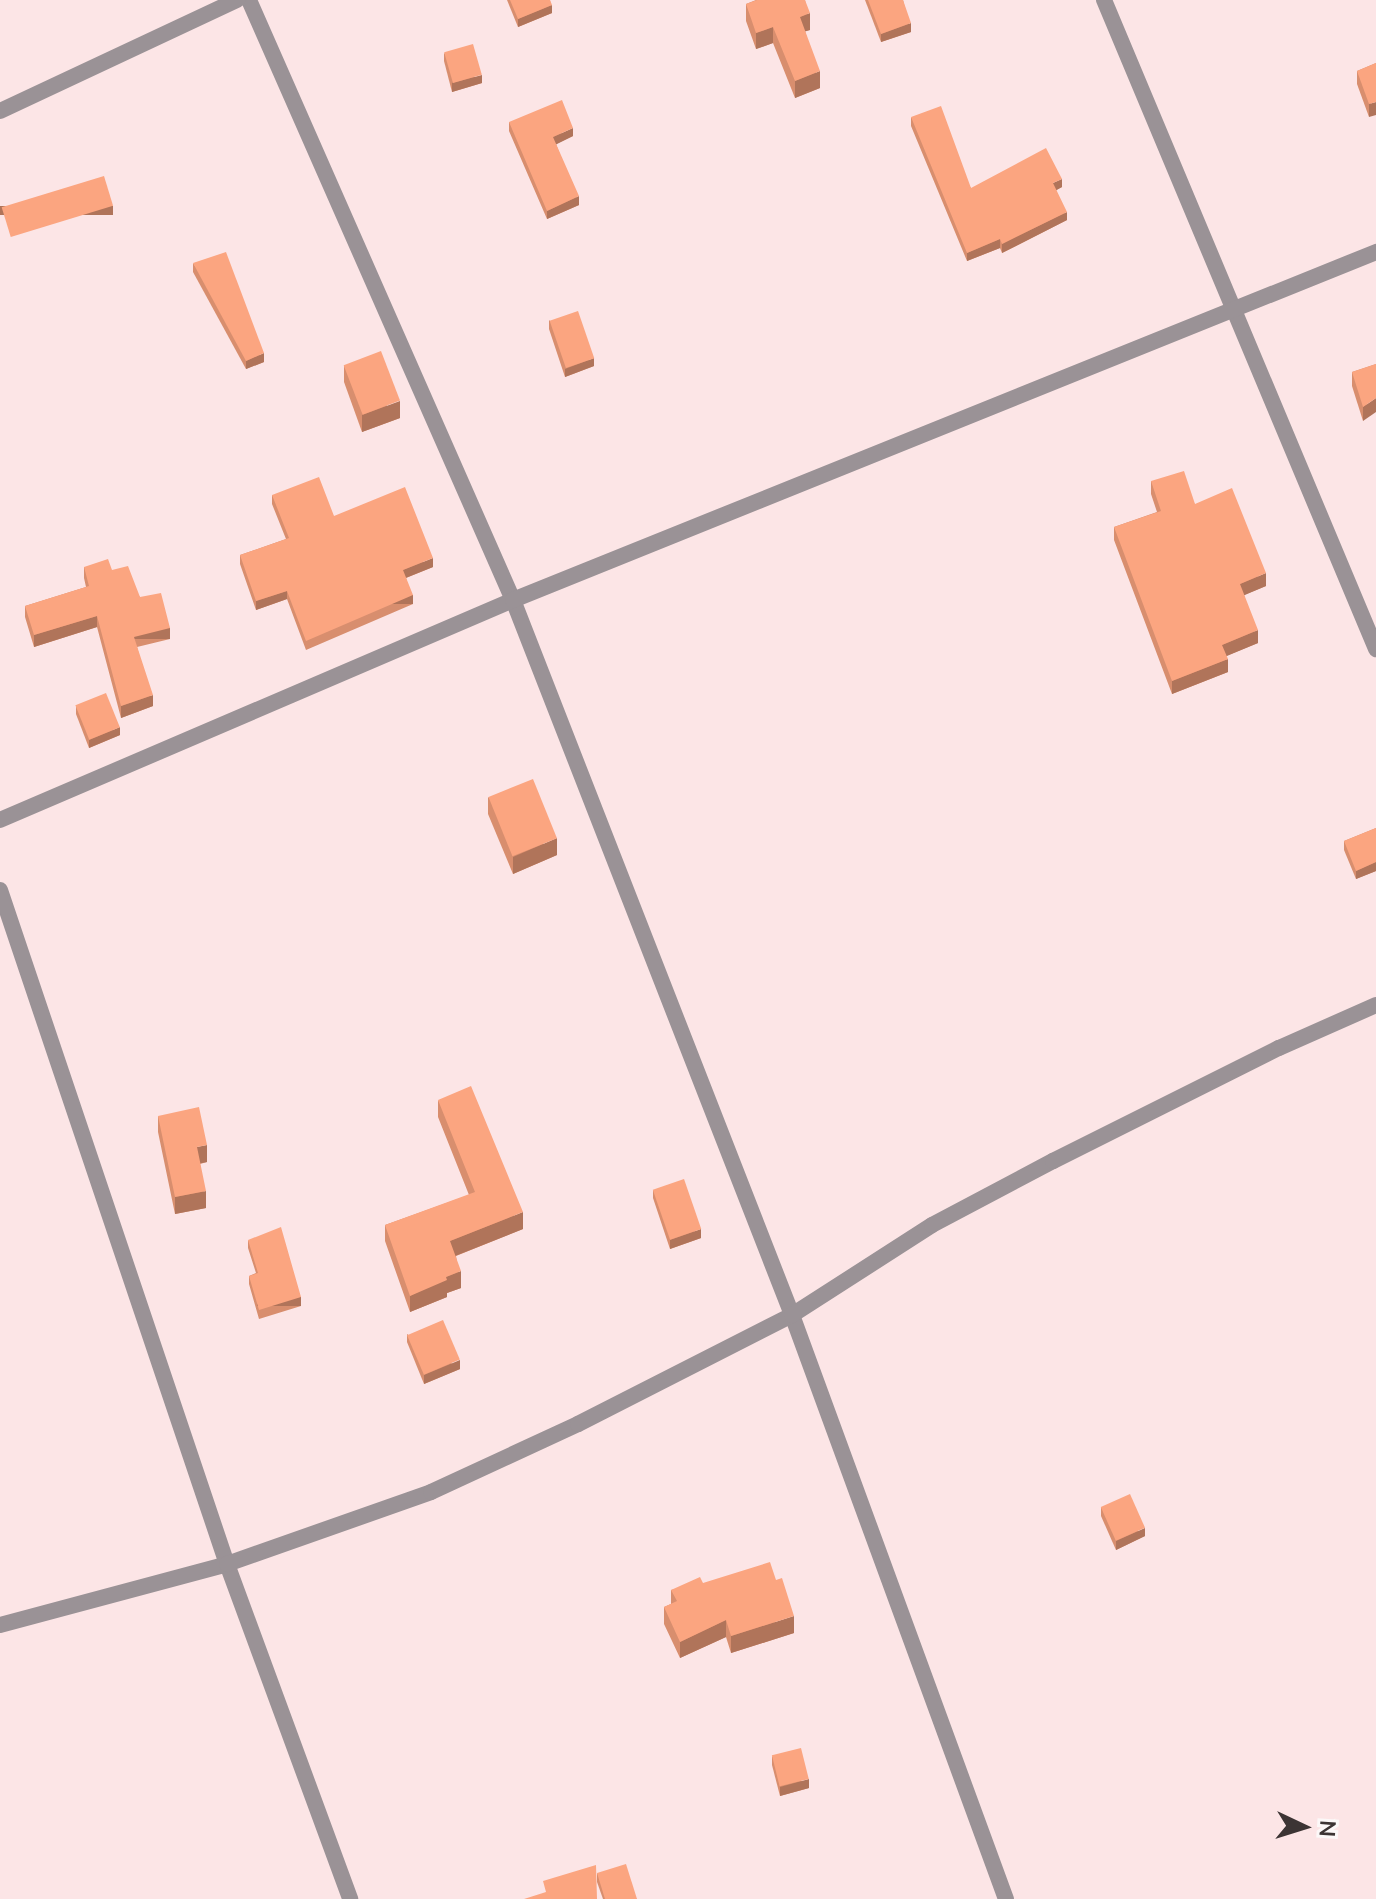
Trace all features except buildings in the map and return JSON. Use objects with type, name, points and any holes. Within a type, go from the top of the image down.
[{"type":"street","points":[[0,111],[237,0]]},
{"type":"street","points":[[249,0],[513,600],[792,1315],[1006,1899]]},
{"type":"street","points":[[1104,0],[1376,649]]},
{"type":"street","points":[[0,820],[513,600],[1376,252]]},
{"type":"street","points":[[0,890],[227,1564],[350,1899]]},
{"type":"street","points":[[0,1625],[227,1564],[431,1492],[578,1424],[792,1315],[932,1225],[1026,1175],[1279,1048],[1376,1005]]}]
